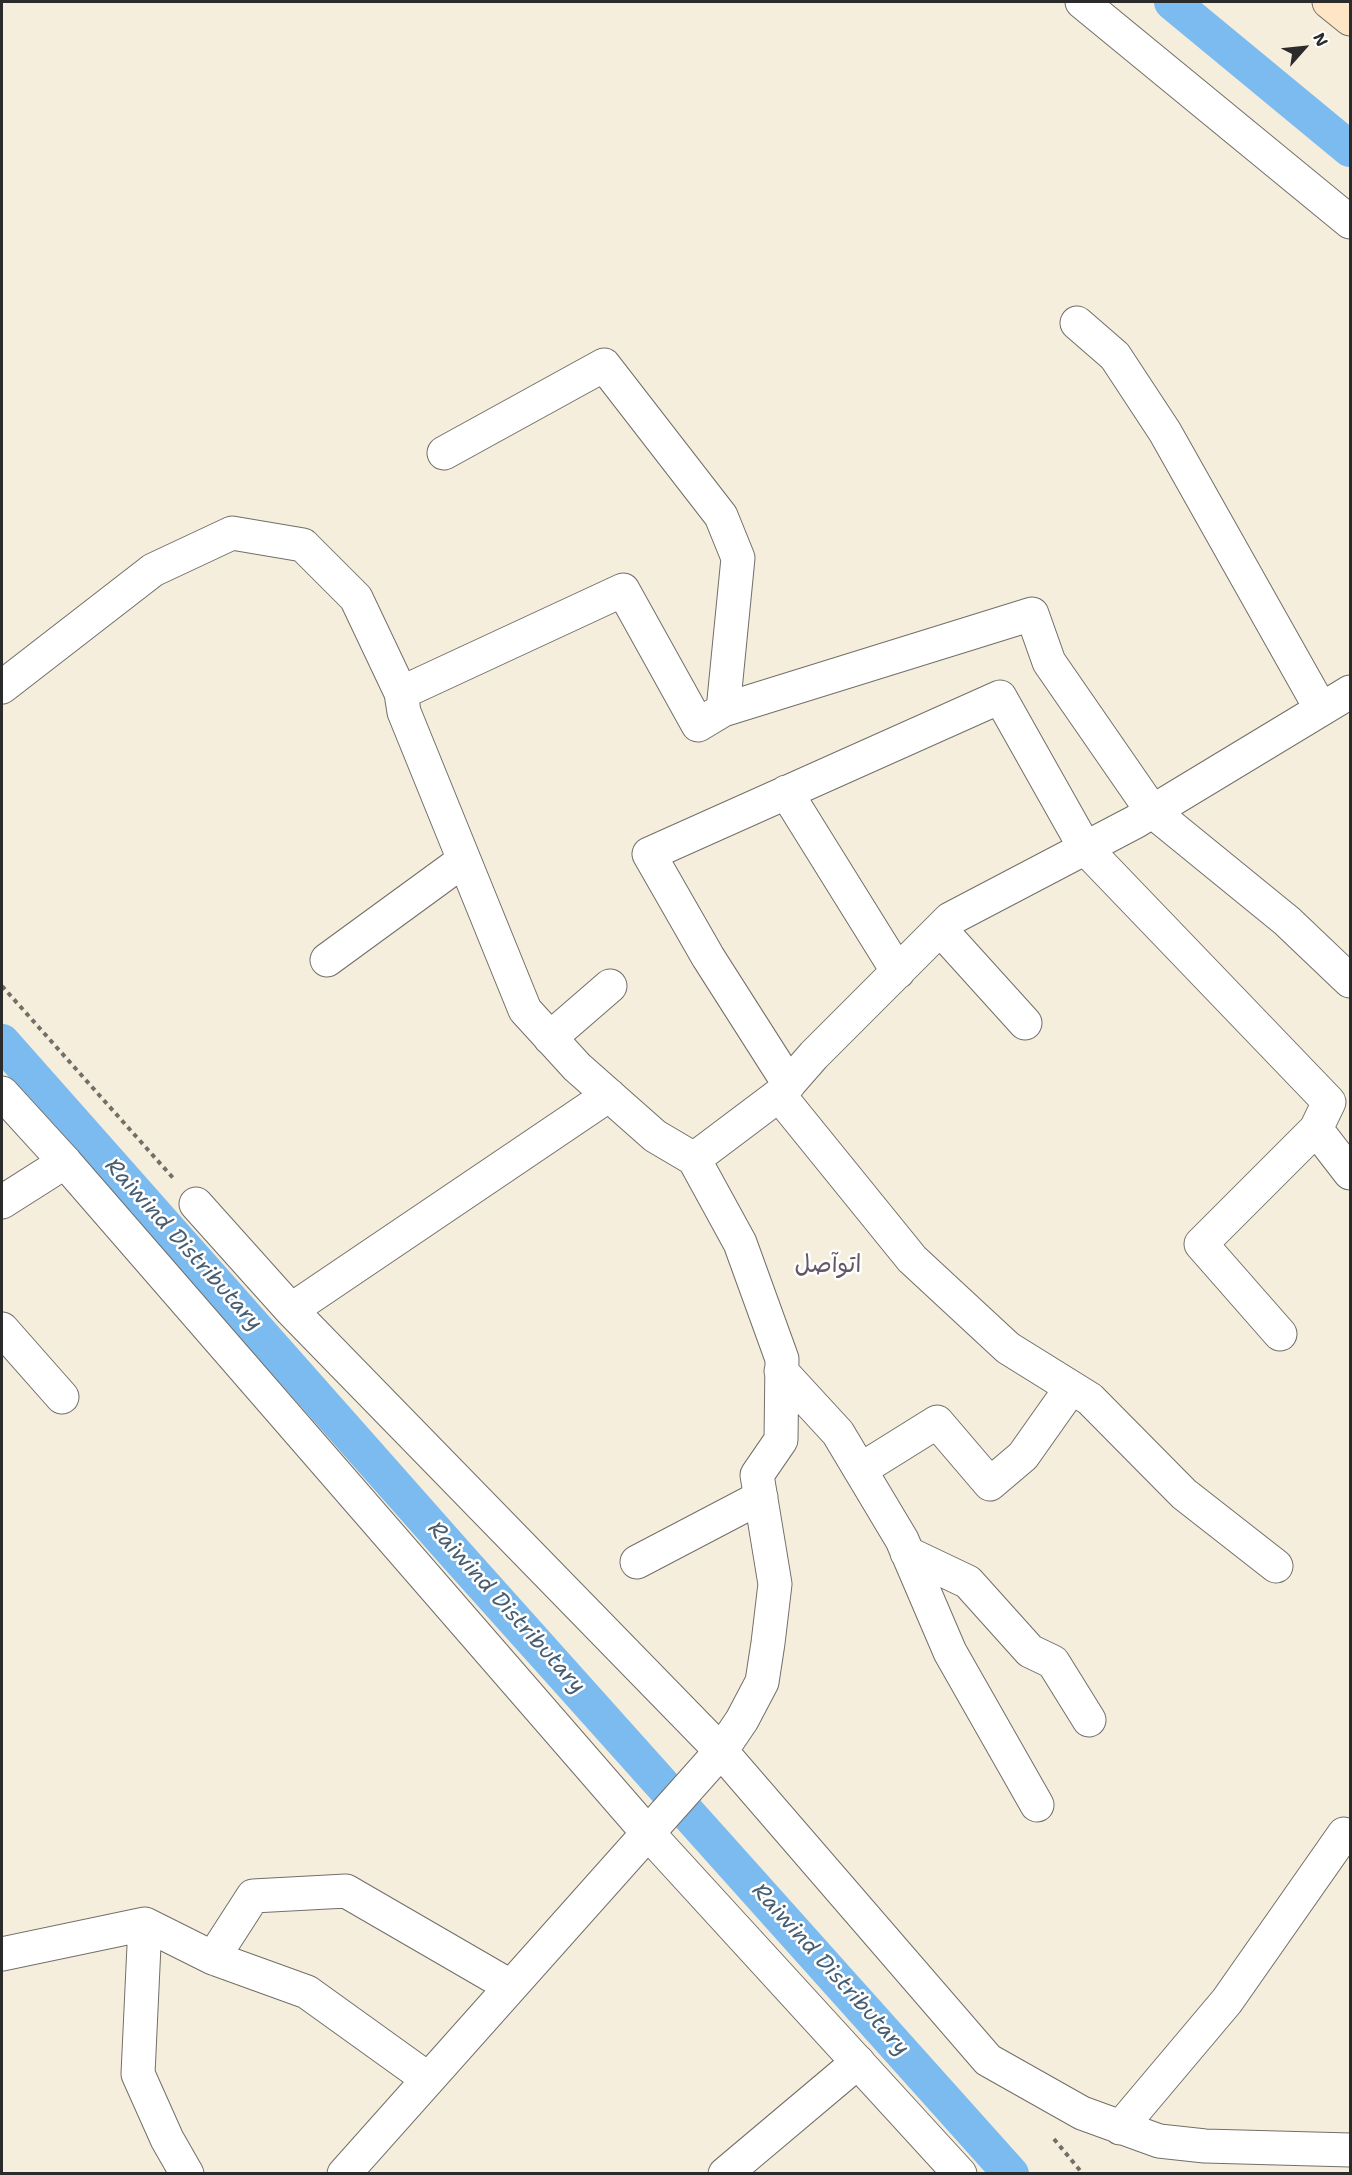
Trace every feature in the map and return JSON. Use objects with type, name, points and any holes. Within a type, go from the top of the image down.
[{"type":"main road","points":[[1329,2],[1350,19]]},
{"type":"street","points":[[1082,2],[1350,222]]},
{"type":"street","points":[[1077,323],[1115,356],[1165,432],[1322,709]]},
{"type":"street","points":[[444,453],[604,365],[722,516],[738,558],[723,710]]},
{"type":"street","points":[[2,687],[153,570],[232,532],[303,545],[356,598],[401,693],[404,712],[525,1010],[577,1067],[655,1136],[694,1159],[740,1243],[782,1359],[781,1440],[757,1475],[775,1584],[762,1682],[742,1720],[721,1751],[344,2174]]},
{"type":"street","points":[[401,693],[623,590],[698,724],[723,710],[1032,614],[1049,662],[1152,811],[1287,921],[1350,981]]},
{"type":"street","points":[[694,1159],[784,1089],[814,1054],[950,919],[1152,811],[1350,692]]},
{"type":"street","points":[[1276,1566],[1184,1494],[1090,1399],[1008,1348],[912,1259],[784,1089],[649,854],[1000,697],[1085,848],[1329,1102],[1316,1129],[1201,1244],[1280,1334]]},
{"type":"street","points":[[786,792],[898,972]]},
{"type":"street","points":[[327,960],[464,860]]},
{"type":"street","points":[[940,929],[1025,1023]]},
{"type":"street","points":[[550,1038],[610,986]]},
{"type":"street","points":[[2,1093],[955,2171]]},
{"type":"street","points":[[291,1310],[609,1095]]},
{"type":"street","points":[[1316,1129],[1350,1173]]},
{"type":"street","points":[[2,1202],[65,1162]]},
{"type":"street","points":[[196,1204],[291,1310],[721,1751],[988,2060],[1082,2113],[1159,2141],[1205,2146],[1350,2150]]},
{"type":"street","points":[[2,1329],[62,1397]]},
{"type":"street","points":[[781,1371],[838,1433],[860,1470],[907,1553],[950,1652],[1037,1805]]},
{"type":"street","points":[[860,1470],[937,1422],[990,1484],[1023,1456],[1071,1388]]},
{"type":"street","points":[[637,1562],[761,1497]]},
{"type":"street","points":[[907,1553],[968,1582],[1030,1651],[1053,1662],[1065,1686],[1089,1720]]},
{"type":"street","points":[[1120,2128],[1227,2001],[1344,1834]]},
{"type":"street","points":[[213,1958],[253,1896],[346,1891],[510,1986]]},
{"type":"street","points":[[2,1954],[145,1924],[213,1958],[307,1992],[428,2079]]},
{"type":"street","points":[[145,1924],[138,2074],[167,2139],[187,2174]]},
{"type":"street","points":[[725,2174],[858,2062]]},
{"type":"path","points":[[2,986],[196,1204]]},
{"type":"waterway","points":[[1172,2],[1350,149]]},
{"type":"waterway","name":"Raiwind Distributary","points":[[2,1042],[459,1558],[1011,2174]]},
{"type":"district","name":"اتوآصل","points":[[828,1266]]}]
